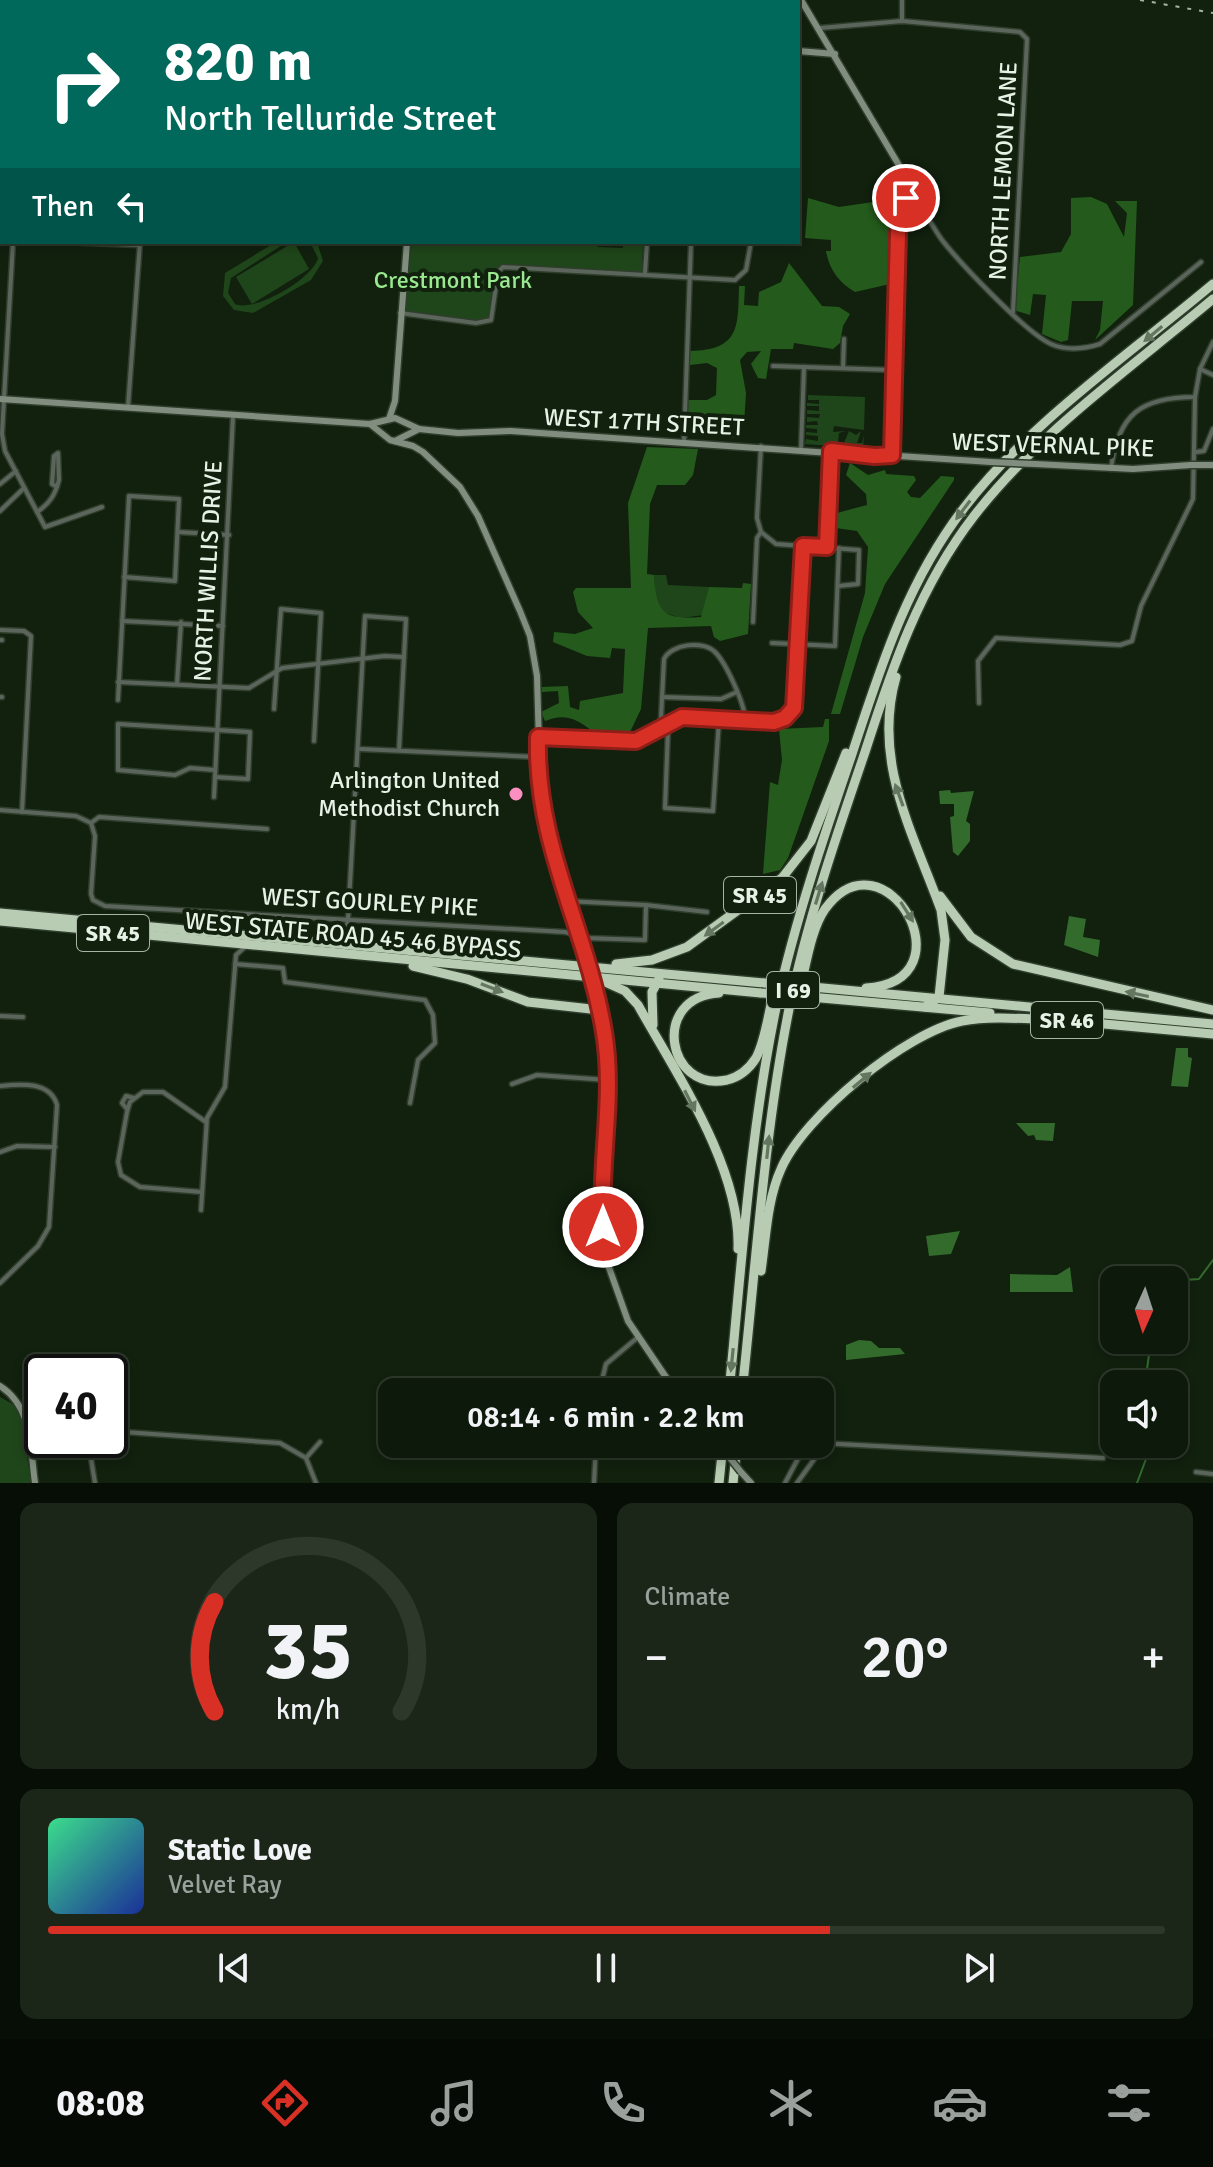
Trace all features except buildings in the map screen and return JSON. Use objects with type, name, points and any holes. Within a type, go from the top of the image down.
[{"type":"highway","name":"I 69","points":[[730,1378],[764,1075],[795,930],[894,628],[920,574],[975,494],[1037,430],[1213,284]]},
{"type":"highway","name":"I 69","points":[[744,1378],[782,1049],[821,884],[896,660],[918,605],[964,530],[1011,473],[1213,299]]},
{"type":"highway","points":[[814,991],[925,1007],[938,999],[944,925],[893,778],[886,735],[893,687],[918,605]]},
{"type":"highway","name":"SR 45","points":[[534,962],[624,964],[662,957],[696,942],[782,878],[816,832],[874,683]]},
{"type":"highway","points":[[925,868],[960,925],[1003,960],[1036,972],[1213,1010]]},
{"type":"highway","points":[[782,1049],[820,920],[829,905],[847,891],[867,888],[884,891],[902,902],[913,919],[916,939],[914,954],[902,972],[879,986],[814,991]]},
{"type":"highway","name":"WEST STATE ROAD 45 46 BYPASS","points":[[0,913],[534,962]]},
{"type":"highway","name":"WEST STATE ROAD 45 46 BYPASS","points":[[0,921],[655,983]]},
{"type":"highway","points":[[105,932],[119,925]]},
{"type":"highway","points":[[760,989],[709,994],[684,1008],[676,1023],[674,1044],[690,1071],[709,1080],[722,1080],[739,1075],[754,1061],[795,930]]},
{"type":"highway","points":[[290,949],[303,941]]},
{"type":"highway","points":[[391,959],[403,965],[467,979],[528,1002],[600,1010]]},
{"type":"highway","name":"SR 46","points":[[534,962],[674,974],[760,989],[938,999],[1213,1024]]},
{"type":"highway","points":[[668,1059],[652,1019],[655,983],[674,974]]},
{"type":"highway","points":[[566,975],[609,983],[628,993],[668,1059],[723,1165],[734,1195],[738,1226],[735,1333]]},
{"type":"highway","name":"SR 45","points":[[655,983],[760,989]]},
{"type":"highway","name":"SR 46","points":[[925,1007],[1213,1034]]},
{"type":"highway","points":[[748,1345],[774,1187],[789,1151],[806,1128],[901,1048],[931,1031],[971,1020],[1067,1020]]},
{"type":"highway","points":[[719,1483],[720,1458]]},
{"type":"highway","points":[[733,1483],[736,1458]]},
{"type":"street","points":[[801,0],[899,163],[906,198],[898,233],[892,455]]},
{"type":"street","points":[[820,28],[902,21],[902,0]]},
{"type":"street","name":"NORTH LEMON LANE","points":[[902,21],[1023,33],[1027,39],[1013,312]]},
{"type":"street","points":[[800,51],[835,54]]},
{"type":"street","points":[[906,198],[919,207],[950,249],[1013,312],[1048,343],[1066,348],[1089,347],[1105,340],[1201,262]]},
{"type":"street","points":[[13,244],[10,313],[0,410],[3,452],[45,527],[70,515],[102,507]]},
{"type":"street","points":[[128,407],[140,244]]},
{"type":"street","points":[[383,433],[395,401],[407,244]]},
{"type":"street","points":[[645,273],[647,244]]},
{"type":"street","points":[[684,442],[691,244]]},
{"type":"street","points":[[400,313],[476,323],[491,320],[500,268],[741,278],[750,244]]},
{"type":"street","points":[[0,312],[10,313]]},
{"type":"street","points":[[843,368],[844,339]]},
{"type":"street","points":[[979,703],[978,661],[996,638],[1120,645],[1132,641],[1141,606],[1193,499],[1195,397],[1200,369],[1213,342]]},
{"type":"street","points":[[773,366],[893,370]]},
{"type":"street","points":[[801,449],[804,367]]},
{"type":"street","points":[[1200,369],[1213,375]]},
{"type":"street","points":[[1111,469],[1117,436],[1130,417],[1158,400],[1195,397]]},
{"type":"street","points":[[2,399],[370,424],[388,420]]},
{"type":"street","points":[[395,401],[404,434],[413,446],[439,465],[465,495],[503,570],[534,652],[541,813],[600,1010],[608,1080],[602,1209],[605,1247],[616,1293],[637,1338],[666,1378]]},
{"type":"street","name":"NORTH WILLIS DRIVE","points":[[214,797],[233,413]]},
{"type":"street","name":"WEST 17TH STREET","points":[[388,420],[419,429],[468,434],[511,431],[892,455]]},
{"type":"street","points":[[370,424],[395,441],[413,446]]},
{"type":"street","name":"WEST 17TH STREET","points":[[395,441],[419,429]]},
{"type":"street","points":[[1204,451],[1213,429]]},
{"type":"street","points":[[761,446],[757,522],[761,532],[776,544],[855,549],[860,554],[858,584],[837,586]]},
{"type":"street","points":[[827,547],[831,451]]},
{"type":"street","points":[[1196,452],[1213,452]]},
{"type":"street","points":[[37,512],[51,501],[57,487],[58,453],[54,456],[52,484],[57,487]]},
{"type":"street","name":"WEST VERNAL PIKE","points":[[892,455],[1111,469],[1213,465]]},
{"type":"street","points":[[0,484],[16,471]]},
{"type":"street","points":[[0,511],[24,488]]},
{"type":"street","points":[[118,700],[118,682],[122,621],[124,577],[129,496],[179,499],[175,581],[124,577]]},
{"type":"street","points":[[178,532],[229,535]]},
{"type":"street","points":[[753,622],[757,538],[761,532]]},
{"type":"street","points":[[538,737],[636,741],[682,717],[780,721],[794,708],[803,546]]},
{"type":"street","points":[[772,643],[835,646],[839,548]]},
{"type":"street","points":[[274,709],[281,609],[321,613],[314,741]]},
{"type":"street","points":[[333,944],[346,930],[348,919],[360,749],[356,740],[365,616],[406,619],[399,750]]},
{"type":"street","points":[[122,621],[223,626]]},
{"type":"street","points":[[177,685],[181,622]]},
{"type":"street","points":[[0,630],[24,631],[31,636],[22,812]]},
{"type":"street","points":[[719,720],[715,808],[709,812],[665,808],[668,730],[664,725],[662,697],[666,654],[679,646],[705,647],[715,652],[745,709],[745,721]]},
{"type":"street","points":[[118,682],[249,688],[276,670],[385,656],[404,657]]},
{"type":"street","points":[[662,697],[721,699],[737,692]]},
{"type":"street","points":[[118,724],[217,730],[250,732],[248,779],[190,768],[175,775],[118,770],[118,724]]},
{"type":"street","points":[[360,749],[537,757]]},
{"type":"street","points":[[0,810],[76,816],[91,823],[99,817],[267,829]]},
{"type":"street","name":"WEST GOURLEY PIKE","points":[[91,823],[95,836],[91,894],[93,900],[105,906],[645,940],[646,905]]},
{"type":"street","points":[[566,901],[707,912]]},
{"type":"street","points":[[346,930],[354,946]]},
{"type":"street","points":[[226,944],[236,955]]},
{"type":"street","points":[[201,1210],[206,1123],[225,1087],[236,955],[247,946]]},
{"type":"street","points":[[235,964],[285,970],[285,982],[387,992],[428,1002],[433,1015],[435,1043],[418,1060],[410,1103]]},
{"type":"street","points":[[0,1016],[23,1017]]},
{"type":"street","points":[[512,1084],[537,1075],[608,1080]]},
{"type":"street","points":[[0,1086],[39,1086],[53,1093],[57,1105],[49,1227],[32,1253],[0,1283]]},
{"type":"street","points":[[202,1192],[144,1188],[121,1175],[118,1162],[127,1109],[123,1101],[129,1095],[134,1098],[149,1091],[163,1092],[206,1123]]},
{"type":"street","points":[[0,1152],[17,1146],[55,1147]]},
{"type":"street","points":[[602,1378],[606,1364],[637,1338]]},
{"type":"street","points":[[0,1386],[21,1405],[24,1416]]},
{"type":"street","points":[[128,1432],[275,1442],[290,1446],[306,1458],[316,1483]]},
{"type":"street","points":[[306,1458],[320,1442]]},
{"type":"street","points":[[834,1445],[1100,1458]]},
{"type":"street","points":[[31,1458],[35,1483]]},
{"type":"street","points":[[91,1458],[95,1483]]},
{"type":"street","points":[[594,1483],[595,1458]]},
{"type":"street","points":[[731,1458],[751,1483]]},
{"type":"street","points":[[785,1483],[798,1458]]},
{"type":"street","points":[[797,1483],[815,1458]]},
{"type":"street","points":[[1196,1472],[1213,1474]]},
{"type":"green space","points":[[273,244],[284,244],[231,278],[228,293],[235,304],[244,305],[269,299],[306,275],[318,258],[311,244],[318,244],[323,261],[311,280],[253,313],[234,310],[223,296],[225,273]]},
{"type":"green space","points":[[291,244],[295,244],[309,269],[252,304],[236,277]]},
{"type":"green space","name":"Crestmont Park","points":[[412,244],[596,244],[598,247],[623,248],[623,244],[643,244],[642,272],[504,265],[495,275],[493,315],[482,323],[402,311]]},
{"type":"green space","points":[[808,395],[865,397],[864,430],[834,426],[833,432],[846,431],[839,433],[838,442],[844,443],[849,431],[856,435],[861,431],[857,443],[862,443],[864,435],[863,448],[805,444],[806,439],[818,441],[818,436],[806,435],[806,432],[817,433],[817,429],[806,428],[806,425],[818,425],[817,421],[807,422],[807,417],[819,418],[820,414],[807,414],[807,410],[819,411],[819,406],[807,406],[807,403],[819,404],[819,400],[808,400]]},
{"type":"green space","points":[[654,575],[666,575],[668,585],[709,587],[704,615],[680,618],[661,611],[655,596]]},
{"type":"green space","points":[[0,1397],[16,1406],[21,1415],[24,1458],[27,1458],[31,1483],[0,1483]]},
{"type":"shaded area","points":[[1091,197],[1107,204],[1124,237],[1127,213],[1115,201],[1137,201],[1133,305],[1095,340],[1100,330],[1103,301],[1072,301],[1068,340],[1061,342],[1042,334],[1046,295],[1033,294],[1030,315],[1014,310],[1020,257],[1061,252],[1071,234],[1071,198]]},
{"type":"shaded area","points":[[808,198],[839,207],[873,202],[878,219],[891,220],[890,284],[855,292],[840,280],[832,270],[826,251],[831,251],[831,240],[805,238]]},
{"type":"shaded area","points":[[789,263],[822,306],[839,307],[850,314],[843,326],[840,343],[833,349],[794,343],[793,349],[771,349],[766,379],[758,378],[751,364],[761,351],[747,352],[740,360],[746,393],[744,424],[734,438],[702,436],[703,422],[687,422],[688,400],[707,400],[716,395],[717,368],[707,363],[690,365],[690,351],[706,350],[727,341],[736,324],[739,286],[745,286],[744,305],[758,306],[759,292],[781,282]]},
{"type":"shaded area","points":[[647,447],[698,449],[693,475],[685,485],[657,485],[650,504],[647,574],[654,575],[660,605],[670,615],[701,617],[709,587],[742,588],[743,583],[751,584],[748,634],[720,641],[714,637],[711,626],[648,628],[641,709],[630,732],[592,731],[564,717],[545,721],[541,712],[559,703],[558,691],[542,692],[542,687],[568,686],[570,707],[579,710],[580,701],[623,693],[625,649],[612,648],[610,658],[587,656],[553,642],[554,632],[575,634],[593,628],[578,612],[573,592],[576,588],[631,588],[628,503]]},
{"type":"shaded area","points":[[850,463],[868,475],[885,470],[886,474],[914,476],[916,480],[907,492],[911,497],[920,498],[941,476],[954,477],[954,480],[885,584],[863,637],[840,714],[831,714],[865,593],[868,547],[857,531],[836,528],[837,513],[867,505],[866,494],[846,475]]},
{"type":"shaded area","points":[[825,719],[829,719],[829,741],[788,858],[780,870],[763,874],[770,782],[778,785],[782,760],[779,729],[823,727]]},
{"type":"shaded area","points":[[950,790],[951,793],[974,791],[966,821],[970,824],[970,841],[958,856],[953,852],[950,817],[954,816],[954,804],[940,804],[939,791]]},
{"type":"shaded area","points":[[1069,916],[1086,919],[1083,937],[1100,940],[1098,957],[1064,945]]},
{"type":"shaded area","points":[[1176,1048],[1188,1048],[1188,1057],[1192,1058],[1188,1087],[1171,1086]]},
{"type":"shaded area","points":[[1016,1123],[1055,1123],[1053,1141],[1036,1140],[1034,1135],[1028,1136]]},
{"type":"shaded area","points":[[960,1231],[951,1254],[929,1256],[926,1236]]},
{"type":"shaded area","points":[[1070,1267],[1073,1292],[1010,1292],[1010,1274],[1057,1275]]},
{"type":"shaded area","points":[[859,1340],[871,1341],[879,1348],[900,1348],[905,1354],[846,1360],[846,1345]]},
{"type":"waterway","points":[[1188,1280],[1199,1279],[1213,1260]]},
{"type":"waterway","points":[[1147,1370],[1149,1354]]},
{"type":"waterway","points":[[1137,1483],[1146,1458]]},
{"type":"railway","points":[[1140,0],[1213,13]]},
{"type":"place","name":"Arlington United Methodist Church","points":[[516,794]]},
{"type":"route","points":[[603,1227],[608,1082],[604,1032],[595,988],[541,813],[538,737],[636,741],[682,717],[774,722],[785,718],[794,708],[803,546],[827,547],[831,451],[892,455],[898,233],[906,198]]}]
